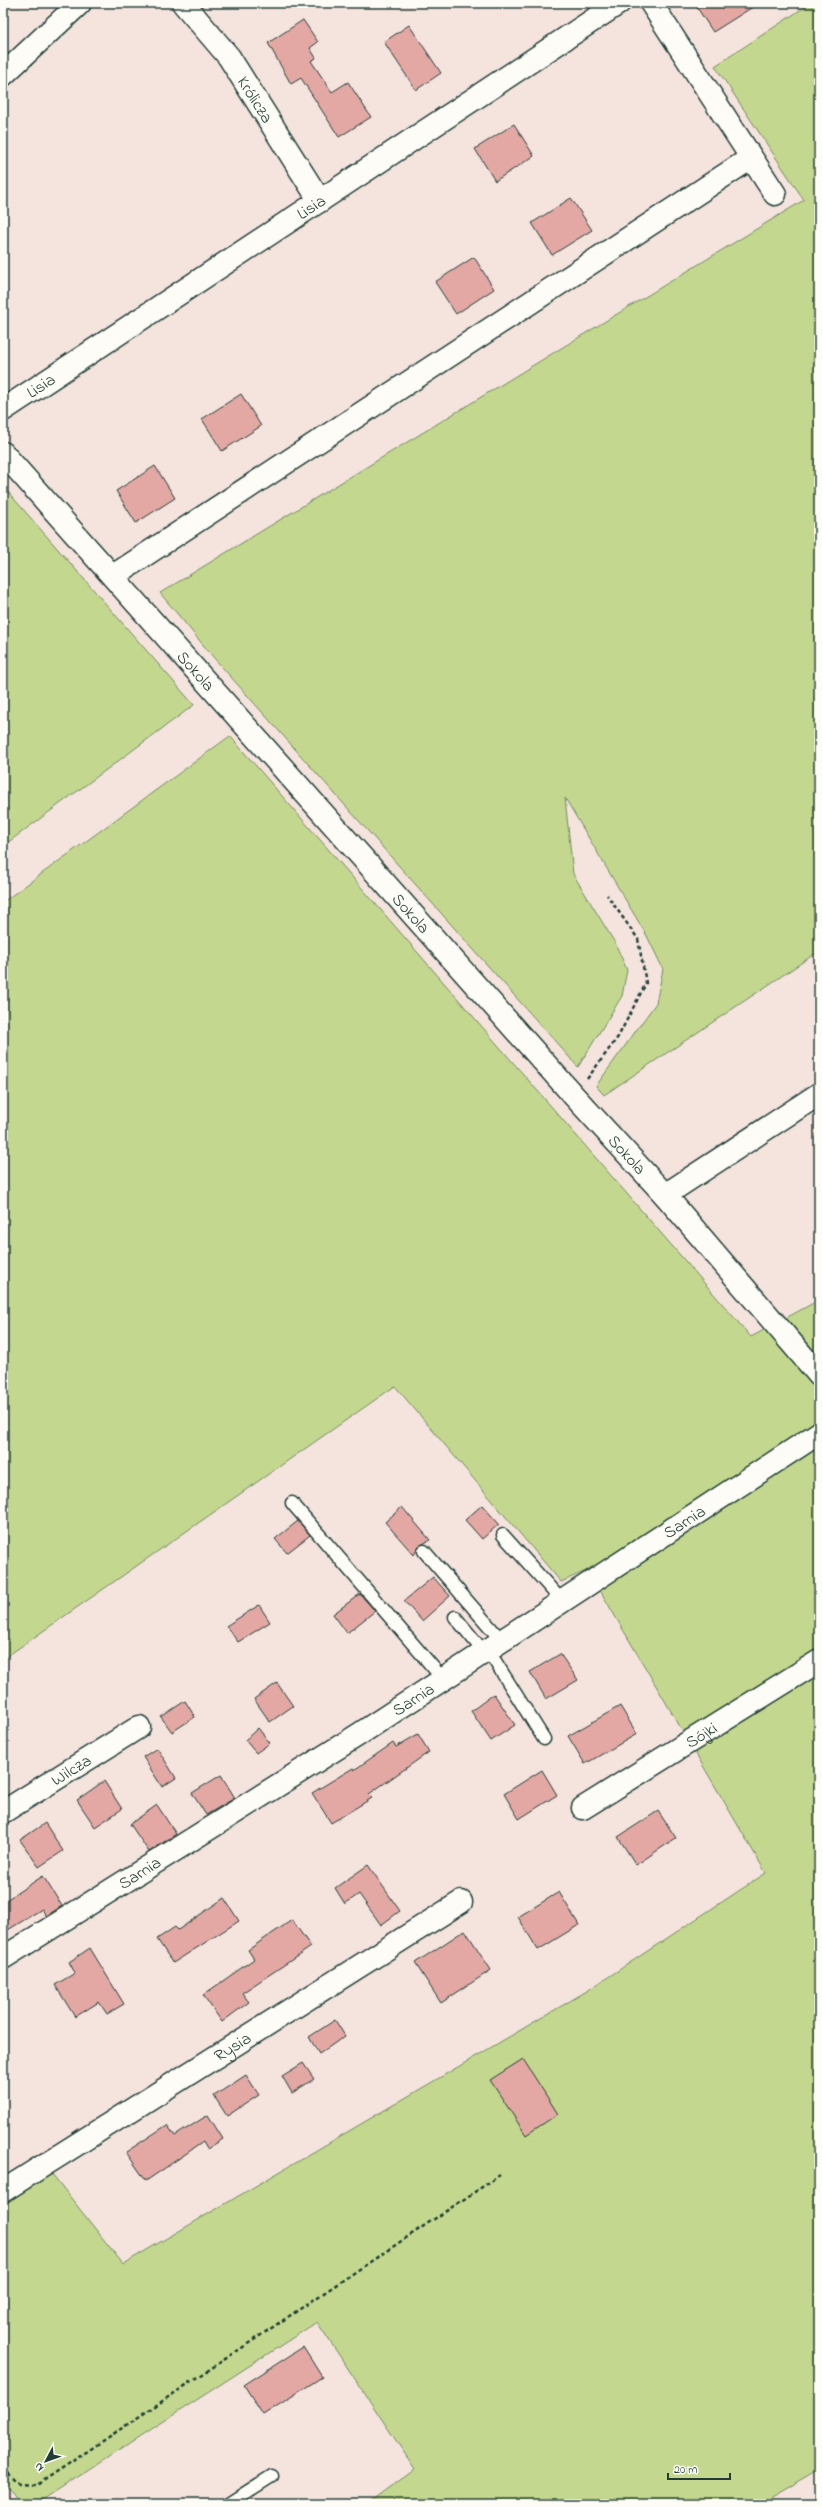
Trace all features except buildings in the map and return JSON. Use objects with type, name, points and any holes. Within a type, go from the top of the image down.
[{"type":"street","name":"Królicza","points":[[183,3],[229,57],[320,201]]},
{"type":"street","name":"Lisia","points":[[3,410],[619,3]]},
{"type":"street","points":[[651,3],[775,194]]},
{"type":"street","points":[[3,76],[71,6]]},
{"type":"street","points":[[112,576],[751,158]]},
{"type":"street","name":"Sokola","points":[[3,453],[574,1096],[665,1195],[819,1375]]},
{"type":"street","points":[[665,1195],[819,1094]]},
{"type":"street","name":"Sarnia","points":[[3,1958],[443,1679],[819,1433]]},
{"type":"street","name":"Sójki","points":[[583,1808],[819,1662]]},
{"type":"street","name":"Wilcza","points":[[3,1812],[139,1727]]},
{"type":"street","name":"Rysia","points":[[3,2191],[461,1902]]},
{"type":"lane","points":[[292,1503],[443,1679]]},
{"type":"lane","points":[[503,1535],[562,1601]]},
{"type":"lane","points":[[424,1551],[491,1648],[544,1739]]},
{"type":"lane","points":[[455,1618],[491,1648]]},
{"type":"lane","points":[[228,2504],[272,2476]]},
{"type":"path","points":[[574,1096],[618,1037],[646,983],[638,939],[607,895]]},
{"type":"path","points":[[3,2467],[20,2484],[37,2485],[500,2175]]},
{"type":"green space","points":[[811,3],[819,3],[819,951],[604,1095],[596,1086],[656,1003],[663,969],[647,936],[565,798],[573,874],[615,943],[627,970],[622,996],[578,1067],[214,658],[160,593],[804,200],[715,66]]},
{"type":"green space","points":[[8,492],[194,705],[3,846],[3,496]]},
{"type":"green space","points":[[230,736],[751,1337],[819,1300],[819,2469],[759,2504],[368,2504],[415,2469],[317,2322],[36,2504],[22,2504],[3,2482],[3,2204],[52,2174],[123,2264],[587,1991],[766,1873],[588,1570],[561,1582],[395,1386],[3,1659],[3,902]]}]
